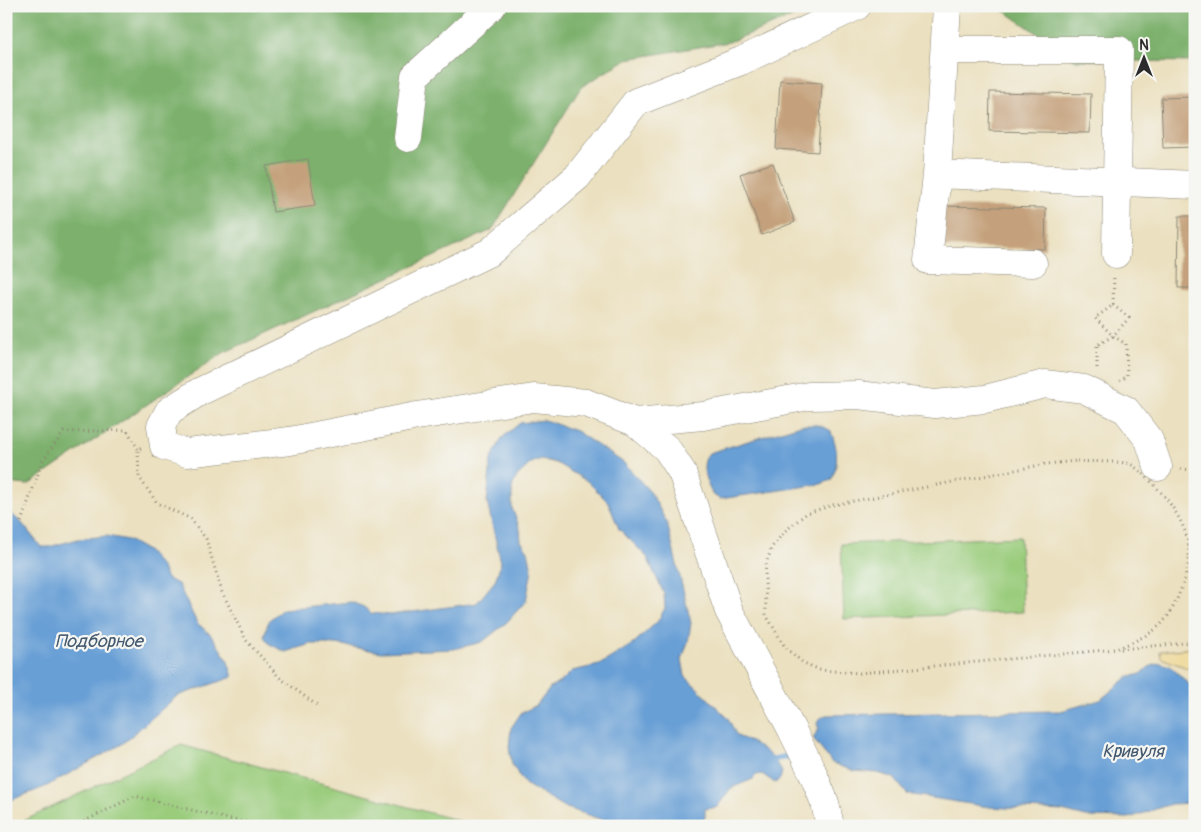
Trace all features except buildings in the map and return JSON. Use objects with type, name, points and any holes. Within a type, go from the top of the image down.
[{"type":"street","points":[[408,138],[415,76],[492,6]]},
{"type":"street","points":[[830,826],[812,771],[729,611],[682,472],[667,448],[635,422],[586,403],[534,398],[417,416],[290,440],[187,454],[151,448],[169,411],[198,392],[490,252],[577,178],[636,102],[741,61],[857,6]]},
{"type":"street","points":[[947,6],[937,174],[928,260],[1033,263]]},
{"type":"street","points":[[945,50],[1119,50],[1116,254]]},
{"type":"street","points":[[937,174],[1195,185]]},
{"type":"street","points":[[635,422],[703,416],[808,396],[858,395],[935,404],[985,398],[1045,384],[1084,390],[1126,410],[1149,440],[1158,467]]},
{"type":"path","points":[[1113,306],[1116,254]]},
{"type":"path","points":[[1097,370],[1097,345],[1113,336],[1129,318],[1113,306]]},
{"type":"path","points":[[1113,306],[1095,318],[1113,336],[1126,344],[1127,376],[1115,385]]},
{"type":"path","points":[[21,522],[43,460],[64,432],[127,430],[151,448],[139,477],[157,503],[191,518],[206,539],[222,592],[246,640],[280,677],[319,707]]},
{"type":"path","points":[[1116,649],[1144,637],[1162,623],[1173,609],[1189,568],[1189,547],[1178,514],[1158,488],[1130,464],[1077,461],[1046,464],[833,505],[807,512],[785,531],[772,547],[766,564],[764,598],[766,615],[785,647],[802,662],[820,670],[860,673],[1195,642]]},
{"type":"path","points":[[1189,547],[1195,532]]},
{"type":"path","points":[[1189,568],[1195,582]]},
{"type":"path","points":[[75,826],[135,796],[232,820],[270,826]]},
{"type":"green space","points":[[6,6],[820,6],[729,42],[627,59],[581,87],[492,230],[223,353],[28,485],[6,483]]},
{"type":"green space","points":[[997,6],[1195,6],[1195,62],[1076,60]]},
{"type":"green space","points":[[1020,537],[1023,612],[844,619],[841,544]]},
{"type":"green space","points":[[181,745],[478,826],[13,826]]},
{"type":"sand","points":[[1195,648],[1195,671],[1161,658],[1160,651]]},
{"type":"water","points":[[544,420],[576,431],[624,463],[651,493],[667,523],[691,623],[688,642],[682,659],[685,676],[728,718],[737,736],[752,742],[768,754],[782,772],[780,779],[775,783],[762,774],[756,775],[753,779],[731,788],[717,807],[705,809],[705,818],[691,826],[618,825],[564,807],[525,784],[512,765],[509,747],[511,728],[521,713],[537,705],[551,687],[562,681],[572,671],[599,665],[633,644],[658,621],[665,608],[664,594],[647,557],[619,529],[608,502],[587,481],[556,463],[541,459],[531,463],[517,476],[512,487],[512,508],[520,529],[521,541],[528,551],[532,570],[526,601],[505,624],[482,642],[454,649],[381,652],[336,644],[311,644],[285,652],[268,643],[264,636],[269,620],[283,609],[351,602],[364,607],[371,613],[390,615],[477,603],[495,581],[501,563],[487,502],[491,460],[502,438],[520,423]]},
{"type":"water","points":[[801,425],[818,425],[830,430],[835,442],[836,455],[834,474],[831,480],[821,484],[720,499],[713,495],[706,480],[704,468],[704,463],[709,453]]},
{"type":"water","name":"Подборное","points":[[6,510],[21,522],[41,547],[49,547],[78,539],[107,536],[128,540],[147,551],[162,568],[167,579],[178,584],[197,623],[211,635],[227,659],[233,677],[177,696],[122,744],[45,787],[6,802]]},
{"type":"water","name":"Кривуля","points":[[1160,663],[1170,666],[1190,685],[1195,687],[1195,803],[1171,804],[1129,818],[1086,817],[1062,811],[989,807],[907,794],[894,778],[878,773],[854,771],[832,763],[814,740],[814,736],[819,729],[818,720],[826,715],[1061,711],[1100,700],[1128,677],[1141,674],[1149,667]]},
{"type":"waterway","points":[[775,759],[796,755]]}]
